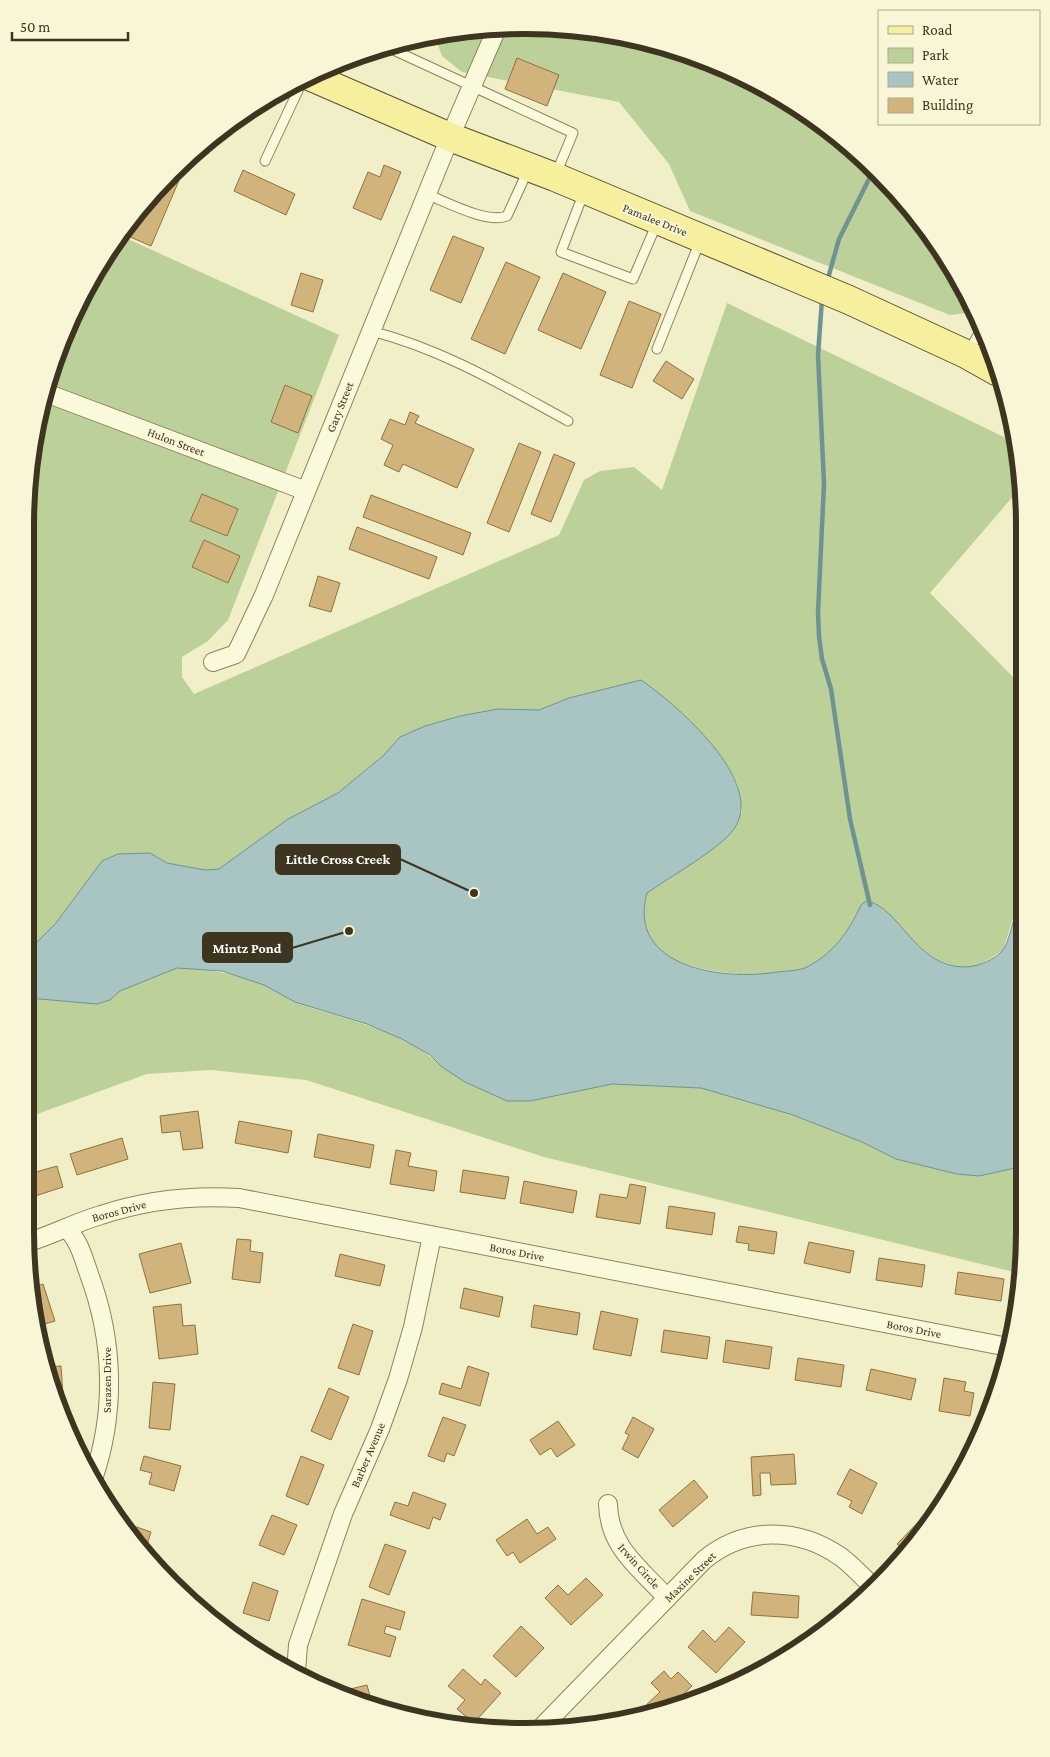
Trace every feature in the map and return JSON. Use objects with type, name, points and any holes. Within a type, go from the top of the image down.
[{"type":"main road","name":"Pamalee Drive","points":[[320,79],[450,137],[555,177],[849,300],[966,354],[990,368]]},
{"type":"street","name":"Gary Street","points":[[213,662],[236,654],[264,595],[426,194],[494,35]]},
{"type":"street","name":"Hulon Street","points":[[51,395],[306,491]]},
{"type":"street","name":"Boros Drive","points":[[34,1240],[102,1214],[143,1204],[186,1198],[218,1196],[239,1198],[1003,1346]]},
{"type":"street","name":"Sarazen Drive","points":[[66,1228],[76,1237],[98,1297],[105,1328],[109,1360],[106,1424],[95,1470]]},
{"type":"street","name":"Barber Avenue","points":[[296,1667],[298,1646],[343,1514],[380,1429],[398,1378],[413,1327],[432,1236]]},
{"type":"street","name":"Irwin Circle","points":[[608,1504],[611,1526],[619,1546],[667,1598]]},
{"type":"street","name":"Maxine Street","points":[[546,1722],[713,1553],[731,1542],[772,1533],[804,1538],[842,1558],[868,1583]]},
{"type":"lane","points":[[395,51],[574,133],[555,177]]},
{"type":"lane","points":[[265,161],[310,83]]},
{"type":"lane","points":[[426,194],[487,218],[499,220],[507,216],[529,168]]},
{"type":"lane","points":[[585,190],[561,252],[633,279],[658,220]]},
{"type":"lane","points":[[657,349],[701,238]]},
{"type":"lane","points":[[371,330],[399,338],[458,361],[568,422]]},
{"type":"lane","points":[[966,354],[978,335]]},
{"type":"green space","points":[[493,35],[557,35],[621,43],[652,50],[713,71],[742,84],[771,100],[824,135],[872,178],[915,226],[950,279],[968,313],[950,315],[690,211],[669,164],[619,102],[462,72],[442,56],[437,42]]},
{"type":"green space","points":[[126,238],[339,335],[228,620],[208,641],[182,657],[182,677],[194,694],[559,535],[584,480],[600,471],[634,467],[662,490],[727,303],[1004,437],[1011,454],[1015,494],[930,593],[1016,680],[1016,909],[1003,950],[990,959],[974,967],[957,967],[939,961],[924,952],[884,909],[861,905],[846,933],[833,949],[817,962],[792,972],[742,974],[704,969],[669,957],[656,947],[647,933],[644,915],[647,893],[718,844],[742,812],[738,785],[729,768],[641,680],[569,698],[539,710],[498,709],[460,716],[425,726],[400,737],[383,756],[338,793],[288,819],[220,869],[205,870],[167,863],[150,853],[118,854],[102,861],[56,923],[34,945],[34,525],[38,461],[50,398],[71,337],[100,279]]},
{"type":"green space","points":[[177,968],[220,972],[263,984],[300,1004],[393,1035],[427,1054],[442,1067],[587,1087],[612,1084],[701,1088],[793,1115],[862,1142],[896,1159],[979,1176],[1016,1168],[1014,1272],[544,1157],[306,1080],[211,1070],[147,1074],[34,1115],[34,998],[110,1000],[120,991]]},
{"type":"water","points":[[641,680],[695,725],[728,768],[738,789],[741,810],[734,829],[727,837],[706,854],[647,893],[644,918],[651,938],[665,953],[684,964],[707,971],[731,974],[792,971],[807,967],[833,948],[846,932],[861,905],[866,901],[878,905],[888,913],[920,948],[933,958],[948,965],[970,967],[991,960],[1000,954],[1010,933],[1016,910],[1016,1168],[979,1176],[957,1174],[896,1159],[862,1142],[793,1115],[701,1088],[612,1084],[530,1101],[507,1101],[465,1082],[442,1067],[430,1055],[402,1039],[367,1024],[295,1002],[264,985],[222,971],[177,968],[120,991],[110,1000],[97,1004],[34,999],[34,945],[56,923],[102,861],[118,854],[150,853],[167,863],[205,870],[219,869],[288,819],[338,793],[383,756],[400,737],[425,726],[460,716],[498,709],[539,710],[569,698]]},
{"type":"building","points":[[517,58],[559,75],[547,106],[505,89]]},
{"type":"building","points":[[384,165],[401,172],[381,220],[353,208],[368,172],[380,177]]},
{"type":"building","points":[[243,170],[295,194],[286,215],[234,191]]},
{"type":"building","points":[[181,175],[151,246],[128,236],[156,201]]},
{"type":"building","points":[[453,236],[484,248],[461,303],[430,290]]},
{"type":"building","points":[[506,262],[540,277],[505,354],[471,339]]},
{"type":"building","points":[[301,273],[323,280],[313,312],[291,305]]},
{"type":"building","points":[[563,273],[606,292],[581,349],[538,330]]},
{"type":"building","points":[[629,301],[661,314],[632,388],[600,375]]},
{"type":"building","points":[[666,361],[694,379],[682,399],[653,381]]},
{"type":"building","points":[[285,385],[312,396],[298,433],[271,422]]},
{"type":"building","points":[[410,412],[419,416],[415,423],[474,449],[457,488],[403,464],[399,472],[384,465],[393,445],[381,439],[390,419],[405,425]]},
{"type":"building","points":[[519,443],[541,452],[509,532],[487,523]]},
{"type":"building","points":[[554,454],[575,463],[551,522],[531,514]]},
{"type":"building","points":[[202,494],[238,509],[227,536],[190,521]]},
{"type":"building","points":[[371,495],[471,533],[463,555],[363,517]]},
{"type":"building","points":[[357,527],[437,557],[429,579],[349,549]]},
{"type":"building","points":[[204,540],[240,556],[228,583],[192,567]]},
{"type":"building","points":[[318,576],[340,583],[331,612],[309,606]]},
{"type":"building","points":[[198,1111],[203,1148],[183,1150],[180,1131],[162,1133],[160,1116]]},
{"type":"building","points":[[239,1121],[292,1131],[288,1153],[235,1143]]},
{"type":"building","points":[[318,1134],[374,1145],[370,1168],[314,1157]]},
{"type":"building","points":[[122,1138],[128,1159],[77,1175],[70,1154]]},
{"type":"building","points":[[396,1150],[411,1153],[408,1166],[437,1171],[434,1191],[390,1184]]},
{"type":"building","points":[[57,1166],[63,1187],[34,1196],[34,1173]]},
{"type":"building","points":[[463,1170],[509,1177],[505,1199],[460,1192]]},
{"type":"building","points":[[524,1181],[577,1191],[573,1213],[520,1203]]},
{"type":"building","points":[[630,1184],[646,1187],[640,1224],[596,1217],[600,1194],[627,1198]]},
{"type":"building","points":[[669,1206],[715,1213],[712,1235],[666,1228]]},
{"type":"building","points":[[739,1226],[777,1232],[774,1254],[748,1250],[749,1244],[736,1242]]},
{"type":"building","points":[[237,1239],[251,1240],[250,1251],[263,1253],[260,1283],[232,1279]]},
{"type":"building","points":[[809,1242],[854,1251],[850,1273],[804,1263]]},
{"type":"building","points":[[181,1243],[191,1283],[150,1293],[139,1254]]},
{"type":"building","points":[[340,1254],[385,1265],[380,1286],[335,1276]]},
{"type":"building","points":[[879,1258],[925,1265],[922,1287],[876,1280]]},
{"type":"building","points":[[958,1272],[1004,1279],[1001,1301],[955,1294]]},
{"type":"building","points":[[43,1284],[55,1321],[42,1325],[37,1286]]},
{"type":"building","points":[[464,1288],[503,1297],[499,1317],[460,1308]]},
{"type":"building","points":[[181,1304],[183,1326],[195,1325],[198,1354],[159,1359],[153,1307]]},
{"type":"building","points":[[534,1305],[580,1313],[577,1335],[531,1327]]},
{"type":"building","points":[[601,1311],[638,1319],[631,1356],[593,1349]]},
{"type":"building","points":[[353,1324],[373,1331],[359,1375],[338,1368]]},
{"type":"building","points":[[664,1330],[710,1337],[707,1359],[661,1352]]},
{"type":"building","points":[[726,1340],[772,1347],[769,1369],[723,1362]]},
{"type":"building","points":[[798,1358],[844,1365],[841,1387],[795,1380]]},
{"type":"building","points":[[61,1366],[63,1399],[60,1390],[52,1367]]},
{"type":"building","points":[[468,1366],[489,1373],[480,1406],[439,1394],[442,1383],[461,1389]]},
{"type":"building","points":[[871,1369],[916,1379],[911,1400],[866,1390]]},
{"type":"building","points":[[944,1378],[966,1382],[964,1391],[974,1393],[970,1416],[939,1411]]},
{"type":"building","points":[[153,1382],[175,1384],[170,1430],[149,1428]]},
{"type":"building","points":[[329,1388],[349,1397],[331,1440],[311,1431]]},
{"type":"building","points":[[443,1417],[466,1425],[454,1456],[447,1453],[444,1462],[428,1456]]},
{"type":"building","points":[[633,1417],[654,1429],[638,1458],[622,1449],[629,1435],[625,1433]]},
{"type":"building","points":[[558,1421],[575,1445],[557,1457],[551,1448],[540,1455],[530,1440]]},
{"type":"building","points":[[794,1454],[796,1484],[771,1485],[770,1473],[760,1473],[761,1495],[753,1496],[751,1457]]},
{"type":"building","points":[[144,1456],[181,1466],[174,1491],[149,1484],[152,1473],[140,1470]]},
{"type":"building","points":[[301,1456],[324,1465],[308,1505],[286,1496]]},
{"type":"building","points":[[850,1469],[877,1483],[862,1514],[849,1507],[852,1501],[837,1494]]},
{"type":"building","points":[[694,1480],[708,1497],[673,1527],[659,1510]]},
{"type":"building","points":[[413,1492],[446,1504],[440,1520],[433,1517],[429,1529],[390,1515],[395,1502],[408,1506]]},
{"type":"building","points":[[926,1514],[901,1548],[897,1544]]},
{"type":"building","points":[[272,1515],[297,1525],[284,1555],[259,1545]]},
{"type":"building","points":[[527,1519],[537,1534],[548,1527],[556,1539],[520,1563],[513,1552],[507,1556],[496,1540]]},
{"type":"building","points":[[131,1525],[151,1532],[147,1545]]},
{"type":"building","points":[[385,1544],[406,1551],[389,1595],[369,1587]]},
{"type":"building","points":[[586,1578],[603,1595],[571,1625],[545,1598],[558,1585],[568,1595]]},
{"type":"building","points":[[253,1582],[278,1591],[269,1621],[243,1613]]},
{"type":"building","points":[[753,1592],[799,1596],[798,1618],[751,1615]]},
{"type":"building","points":[[362,1599],[405,1612],[400,1630],[386,1626],[384,1633],[396,1637],[390,1657],[348,1645]]},
{"type":"building","points":[[521,1626],[544,1648],[516,1677],[493,1656]]},
{"type":"building","points":[[729,1627],[745,1642],[716,1673],[688,1647],[703,1630],[715,1642]]},
{"type":"building","points":[[463,1669],[481,1685],[485,1679],[501,1693],[476,1720],[470,1720],[457,1709],[465,1700],[448,1686]]},
{"type":"building","points":[[664,1671],[671,1679],[678,1672],[692,1686],[679,1698],[645,1709],[644,1707],[660,1692],[651,1683]]},
{"type":"building","points":[[367,1685],[371,1698],[367,1697],[347,1690]]},
{"type":"waterway","points":[[827,282],[839,239],[870,176]]},
{"type":"waterway","points":[[822,299],[818,355],[824,483],[818,613],[819,636],[822,659],[831,689],[850,819],[870,905]]},
{"type":"place","name":"Little Cross Creek","points":[[474,893]]},
{"type":"place","name":"Mintz Pond","points":[[349,931]]}]
